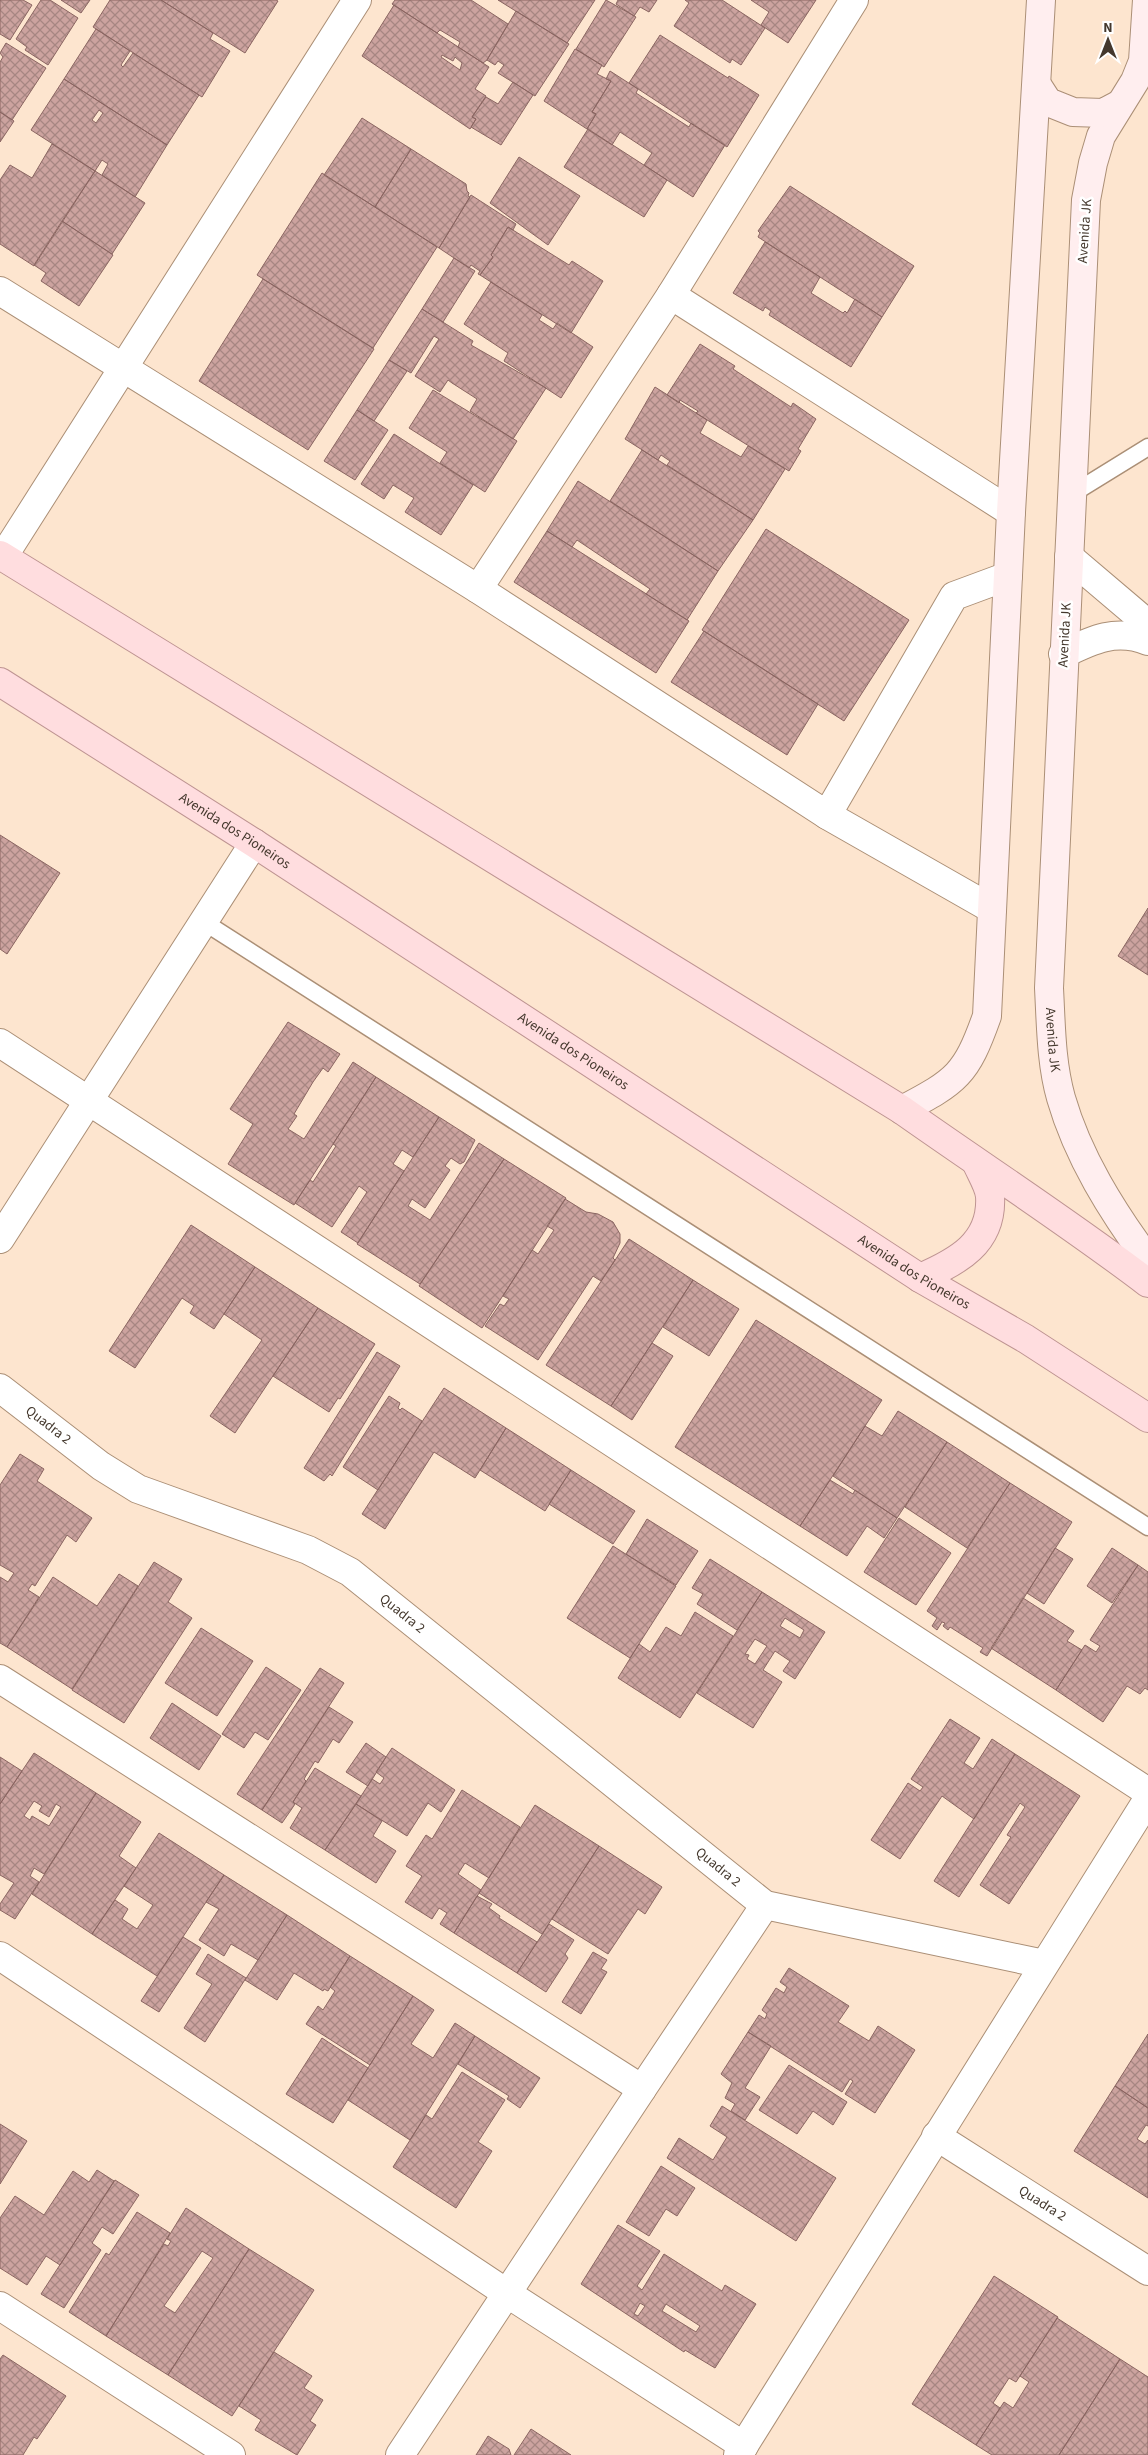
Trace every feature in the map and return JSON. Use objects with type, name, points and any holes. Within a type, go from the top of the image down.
[{"type":"main road","points":[[902,1110],[945,1087],[964,1069],[976,1046],[987,1016],[1010,512],[1041,0]]},
{"type":"main road","name":"Avenida JK","points":[[1148,0],[1143,61],[1135,81],[1102,136],[1093,163],[1086,200],[1063,654],[1049,988],[1051,1041],[1061,1098],[1074,1134],[1094,1174],[1129,1234],[1148,1260]]},
{"type":"main road","points":[[1037,85],[1048,102],[1073,112],[1103,113],[1120,104]]},
{"type":"main road","points":[[1,556],[902,1110],[977,1164],[1095,1242],[1148,1283]]},
{"type":"main road","name":"Avenida dos Pioneiros","points":[[0,682],[254,843],[920,1278],[1026,1339],[1148,1418]]},
{"type":"main road","points":[[920,1278],[940,1270],[967,1253],[980,1239],[989,1211],[990,1194],[977,1164]]},
{"type":"street","points":[[1,556],[357,0]]},
{"type":"street","points":[[478,589],[671,295],[854,0]]},
{"type":"street","points":[[0,291],[478,589],[827,815],[992,909]]},
{"type":"street","points":[[671,295],[1010,512]]},
{"type":"street","points":[[1068,557],[1148,624]]},
{"type":"street","points":[[827,815],[954,596],[1008,576]]},
{"type":"street","points":[[1063,654],[1098,638],[1119,636],[1140,638],[1148,641]]},
{"type":"street","points":[[0,1239],[254,843]]},
{"type":"street","points":[[0,1043],[1148,1792]]},
{"type":"street","name":"Quadra 2","points":[[0,1388],[101,1466],[138,1489],[308,1550],[350,1572],[766,1905]]},
{"type":"street","points":[[0,1679],[642,2089]]},
{"type":"street","points":[[0,1956],[741,2451],[1148,1799]]},
{"type":"street","points":[[400,2455],[766,1905],[1044,1964]]},
{"type":"street","name":"Quadra 2","points":[[936,2136],[1148,2271]]},
{"type":"street","points":[[0,2306],[231,2455]]},
{"type":"lane","points":[[1072,494],[1148,447]]},
{"type":"lane","points":[[204,922],[1148,1526]]},
{"type":"building","points":[[0,0],[23,0],[32,5],[10,40],[0,34]]},
{"type":"building","points":[[41,0],[50,0],[78,18],[48,65],[25,50],[27,47],[16,39]]},
{"type":"building","points":[[61,0],[90,0],[81,13]]},
{"type":"building","points":[[110,0],[161,0],[213,33],[210,39],[230,51],[202,97],[93,27]]},
{"type":"building","points":[[161,0],[276,0],[278,1],[245,53]]},
{"type":"building","points":[[395,0],[471,0],[508,24],[487,60],[483,63],[458,47],[460,42],[440,30],[437,33],[392,4]]},
{"type":"building","points":[[498,0],[595,0],[567,43]]},
{"type":"building","points":[[606,0],[636,17],[604,67],[576,49]]},
{"type":"building","points":[[618,0],[657,0],[649,12],[640,7],[634,16],[616,4]]},
{"type":"building","points":[[685,0],[722,0],[765,28],[741,65],[732,59],[730,63],[674,26],[689,3]]},
{"type":"building","points":[[751,0],[816,0],[788,43],[761,25],[769,12]]},
{"type":"building","points":[[394,5],[489,67],[475,89],[486,96],[472,117],[476,119],[470,129],[362,56]],"holes":[[[442,55],[453,61],[455,57],[462,63],[460,70],[441,57]]]},
{"type":"building","points":[[516,11],[569,44],[535,96],[498,73],[504,65],[498,61],[495,65],[487,60]]},
{"type":"building","points":[[96,29],[130,51],[121,65],[123,67],[133,53],[199,95],[167,145],[64,79]]},
{"type":"building","points":[[660,35],[728,78],[729,76],[759,95],[727,147],[629,83]]},
{"type":"building","points":[[6,43],[46,68],[12,120],[0,112],[0,62],[3,57],[0,53]]},
{"type":"building","points":[[575,49],[602,65],[597,74],[611,81],[592,112],[596,114],[587,129],[544,101]]},
{"type":"building","points":[[610,71],[638,89],[636,93],[689,127],[691,123],[725,145],[693,197],[644,165],[652,153],[620,132],[612,145],[587,129],[596,114],[592,112],[611,81],[606,79]]},
{"type":"building","points":[[64,79],[167,145],[135,197],[102,175],[108,164],[102,160],[95,171],[31,130]],"holes":[[[99,110],[103,113],[96,123],[92,120]]]},
{"type":"building","points":[[513,82],[533,95],[501,145],[471,127],[476,119],[472,117],[486,97],[498,104]]},
{"type":"building","points":[[0,112],[14,121],[0,142]]},
{"type":"building","points":[[362,118],[411,149],[375,207],[324,175]]},
{"type":"building","points":[[588,129],[667,180],[644,217],[564,167]]},
{"type":"building","points":[[52,144],[95,171],[34,266],[0,244],[0,180],[10,165],[32,178]]},
{"type":"building","points":[[411,149],[466,184],[469,193],[468,196],[470,197],[439,248],[375,207]]},
{"type":"building","points":[[519,157],[580,196],[548,245],[490,203]]},
{"type":"building","points":[[95,171],[145,203],[112,254],[62,221]]},
{"type":"building","points":[[322,173],[437,247],[373,348],[257,275]]},
{"type":"building","points":[[790,186],[914,266],[882,317],[758,237],[760,233],[758,231]]},
{"type":"building","points":[[471,195],[516,224],[513,230],[508,227],[491,255],[493,257],[480,275],[478,274],[480,271],[471,265],[469,268],[439,248]]},
{"type":"building","points":[[62,221],[113,255],[79,306],[41,281],[46,273],[34,265]]},
{"type":"building","points":[[508,227],[569,265],[572,261],[603,281],[571,333],[480,275],[493,257],[491,255]]},
{"type":"building","points":[[765,242],[820,277],[811,293],[843,313],[845,311],[847,313],[855,299],[882,317],[851,367],[769,315],[771,311],[765,307],[763,311],[733,293]]},
{"type":"building","points":[[454,258],[475,271],[443,322],[422,309]]},
{"type":"building","points":[[263,279],[374,349],[308,450],[199,381]]},
{"type":"building","points":[[491,282],[542,315],[539,320],[553,329],[557,323],[593,347],[561,398],[504,361],[508,353],[464,324]]},
{"type":"building","points":[[422,309],[473,341],[471,345],[546,388],[513,439],[470,411],[477,399],[448,380],[440,392],[415,376],[439,339],[434,336],[411,373],[389,360]]},
{"type":"building","points":[[700,344],[735,366],[733,369],[791,407],[793,403],[816,419],[798,449],[801,451],[789,471],[696,413],[698,411],[680,400],[679,403],[667,395]]},
{"type":"building","points":[[389,360],[407,371],[374,421],[357,410]]},
{"type":"building","points":[[655,387],[707,420],[700,433],[741,457],[748,446],[785,469],[753,520],[667,465],[670,461],[661,455],[658,460],[625,439]]},
{"type":"building","points":[[433,390],[517,441],[485,492],[440,463],[447,452],[409,428]]},
{"type":"building","points":[[357,410],[388,430],[355,480],[324,461]]},
{"type":"building","points":[[394,434],[473,485],[441,535],[405,512],[414,498],[393,485],[384,499],[361,484]]},
{"type":"building","points":[[642,450],[753,520],[718,571],[610,501]]},
{"type":"building","points":[[578,481],[718,571],[687,620],[646,594],[650,589],[577,540],[572,547],[547,531]]},
{"type":"building","points":[[766,529],[909,620],[844,721],[702,630]]},
{"type":"building","points":[[547,531],[689,621],[656,673],[514,582]]},
{"type":"building","points":[[704,631],[818,704],[787,755],[671,682]]},
{"type":"building","points":[[0,835],[60,873],[7,954],[0,949]]},
{"type":"building","points":[[1148,908],[1148,975],[1118,956]]},
{"type":"building","points":[[288,1022],[340,1054],[328,1072],[323,1068],[294,1114],[297,1116],[288,1129],[304,1139],[353,1062],[376,1077],[294,1205],[228,1164],[253,1124],[230,1109]]},
{"type":"building","points":[[376,1077],[439,1117],[413,1157],[402,1150],[393,1164],[404,1171],[358,1243],[341,1232],[367,1192],[359,1186],[332,1227],[295,1203],[310,1180],[313,1182],[336,1146],[333,1144]]},
{"type":"building","points":[[439,1117],[475,1140],[464,1162],[460,1164],[451,1158],[445,1166],[450,1170],[425,1208],[412,1199],[408,1206],[430,1220],[479,1143],[504,1159],[420,1284],[357,1244]]},
{"type":"building","points":[[504,1159],[566,1198],[482,1328],[419,1286]]},
{"type":"building","points":[[565,1199],[586,1212],[598,1214],[613,1222],[620,1234],[620,1243],[613,1258],[615,1260],[601,1281],[593,1276],[538,1360],[485,1326],[500,1304],[504,1306],[509,1299],[503,1296],[532,1250],[538,1254],[554,1230],[547,1226]]},
{"type":"building","points":[[191,1225],[255,1267],[214,1329],[190,1313],[194,1306],[182,1298],[135,1368],[109,1351]]},
{"type":"building","points":[[629,1239],[693,1280],[611,1406],[546,1365]]},
{"type":"building","points":[[255,1267],[318,1308],[235,1433],[210,1416],[262,1340],[224,1314]]},
{"type":"building","points":[[693,1280],[739,1309],[709,1356],[663,1327]]},
{"type":"building","points":[[318,1308],[375,1344],[340,1399],[338,1398],[329,1412],[273,1376]]},
{"type":"building","points":[[756,1320],[882,1400],[800,1526],[675,1447]]},
{"type":"building","points":[[652,1343],[673,1356],[632,1420],[611,1406]]},
{"type":"building","points":[[377,1352],[400,1366],[332,1476],[330,1474],[324,1481],[304,1468]]},
{"type":"building","points":[[444,1388],[506,1428],[475,1478],[434,1452],[385,1529],[362,1514]]},
{"type":"building","points":[[389,1396],[400,1403],[398,1408],[400,1410],[402,1408],[422,1421],[378,1490],[343,1467]]},
{"type":"building","points":[[898,1411],[947,1442],[897,1518],[833,1476],[865,1426],[882,1436]]},
{"type":"building","points":[[506,1428],[571,1470],[545,1511],[480,1470]]},
{"type":"building","points":[[947,1442],[1010,1483],[967,1548],[905,1507]]},
{"type":"building","points":[[20,1454],[44,1469],[37,1481],[92,1518],[76,1542],[67,1535],[35,1586],[32,1584],[28,1590],[39,1597],[7,1647],[0,1643],[0,1577],[8,1582],[14,1573],[0,1565],[0,1485]]},
{"type":"building","points":[[571,1470],[635,1511],[613,1544],[549,1504]]},
{"type":"building","points":[[830,1480],[853,1494],[855,1490],[897,1518],[884,1538],[867,1526],[847,1556],[800,1526]]},
{"type":"building","points":[[1010,1483],[1072,1522],[987,1656],[980,1652],[983,1648],[950,1627],[948,1630],[943,1626],[945,1623],[942,1622],[937,1630],[932,1626],[937,1618],[927,1611]]},
{"type":"building","points":[[899,1518],[951,1553],[916,1605],[864,1572]]},
{"type":"building","points":[[647,1519],[698,1551],[676,1585],[626,1554]]},
{"type":"building","points":[[613,1546],[676,1586],[630,1658],[567,1618]]},
{"type":"building","points":[[1055,1548],[1073,1559],[1044,1604],[1027,1593]]},
{"type":"building","points":[[1112,1548],[1138,1565],[1112,1603],[1087,1586]]},
{"type":"building","points":[[710,1559],[762,1592],[737,1630],[697,1604],[703,1594],[692,1588]]},
{"type":"building","points":[[154,1562],[182,1579],[168,1602],[192,1618],[124,1723],[72,1690]]},
{"type":"building","points":[[1138,1565],[1148,1572],[1148,1690],[1145,1688],[1140,1694],[1127,1686],[1103,1722],[1056,1690],[1085,1645],[1096,1652],[1100,1646],[1090,1640]]},
{"type":"building","points":[[119,1574],[138,1586],[72,1689],[7,1647],[53,1577],[97,1606]]},
{"type":"building","points":[[762,1592],[825,1632],[795,1679],[783,1671],[790,1661],[775,1651],[763,1670],[782,1682],[753,1728],[697,1693]],"holes":[[[785,1618],[804,1630],[800,1638],[780,1626]],[[755,1639],[767,1646],[755,1664],[747,1659],[749,1655],[745,1654]]]},
{"type":"building","points":[[1023,1598],[1074,1631],[1067,1641],[1082,1650],[1056,1690],[991,1648]]},
{"type":"building","points":[[695,1612],[733,1636],[680,1718],[618,1678],[639,1644],[650,1652],[666,1627],[681,1636]]},
{"type":"building","points":[[201,1628],[253,1661],[217,1716],[165,1683]]},
{"type":"building","points":[[266,1667],[301,1690],[268,1740],[255,1732],[244,1748],[222,1734]]},
{"type":"building","points":[[320,1668],[344,1683],[262,1810],[237,1794]]},
{"type":"building","points":[[172,1703],[221,1736],[199,1770],[150,1738]]},
{"type":"building","points":[[329,1707],[353,1722],[339,1743],[333,1739],[318,1763],[315,1761],[304,1779],[306,1781],[293,1802],[295,1804],[282,1823],[262,1810]]},
{"type":"building","points":[[950,1719],[980,1738],[964,1763],[973,1769],[992,1739],[1015,1754],[974,1819],[942,1796],[900,1859],[871,1840],[908,1783],[920,1791],[923,1787],[911,1779]]},
{"type":"building","points":[[366,1743],[386,1757],[368,1786],[346,1772]]},
{"type":"building","points":[[392,1748],[455,1790],[441,1812],[428,1803],[407,1836],[356,1804],[372,1779],[380,1784],[384,1778],[376,1772]]},
{"type":"building","points":[[34,1753],[96,1793],[44,1874],[34,1868],[30,1876],[39,1882],[15,1919],[0,1910],[0,1904],[14,1883],[0,1875],[0,1804]],"holes":[[[34,1801],[42,1806],[39,1811],[49,1817],[56,1804],[61,1807],[49,1826],[32,1816],[30,1820],[24,1816]]]},
{"type":"building","points":[[1015,1754],[1080,1796],[1009,1904],[980,1885],[1011,1837],[1007,1835],[1025,1807],[1020,1803],[959,1897],[934,1881]]},
{"type":"building","points":[[0,1757],[22,1771],[0,1804]]},
{"type":"building","points":[[315,1768],[361,1796],[325,1850],[290,1828],[302,1808],[293,1802]]},
{"type":"building","points":[[462,1790],[520,1827],[489,1878],[465,1863],[458,1874],[481,1890],[454,1933],[440,1924],[447,1913],[439,1908],[432,1919],[405,1902],[422,1876],[406,1866],[426,1835],[432,1839]]},
{"type":"building","points":[[96,1793],[141,1822],[119,1856],[136,1868],[92,1934],[32,1894]]},
{"type":"building","points":[[356,1804],[382,1821],[373,1836],[396,1851],[376,1883],[325,1850]]},
{"type":"building","points":[[535,1805],[599,1846],[542,1934],[479,1893]]},
{"type":"building","points":[[159,1833],[224,1875],[157,1976],[92,1934],[115,1900],[128,1909],[122,1919],[137,1929],[153,1905],[124,1886]]},
{"type":"building","points":[[599,1846],[662,1887],[645,1914],[638,1909],[608,1954],[552,1919]]},
{"type":"building","points":[[224,1875],[287,1915],[258,1960],[231,1944],[224,1956],[199,1940],[219,1909],[206,1902]]},
{"type":"building","points":[[477,1896],[492,1904],[489,1908],[500,1916],[499,1918],[537,1942],[517,1973],[454,1933]]},
{"type":"building","points":[[287,1915],[350,1956],[328,1991],[324,1989],[323,1991],[294,1973],[277,2000],[245,1980]]},
{"type":"building","points":[[549,1924],[574,1940],[565,1954],[568,1958],[546,1992],[517,1973]]},
{"type":"building","points":[[183,1937],[201,1948],[159,2012],[141,2001]]},
{"type":"building","points":[[593,1952],[607,1960],[601,1969],[607,1972],[581,2014],[562,2002]]},
{"type":"building","points":[[208,1954],[246,1978],[205,2042],[184,2028],[212,1984],[196,1974]]},
{"type":"building","points":[[350,1956],[413,1996],[370,2065],[306,2024],[318,2006],[323,2010],[335,1991],[330,1987]]},
{"type":"building","points":[[789,1968],[849,2006],[838,2022],[869,2041],[878,2026],[915,2050],[875,2113],[845,2094],[853,2081],[850,2079],[842,2092],[748,2032],[759,2015],[765,2019],[767,2014],[762,2010],[776,1988],[784,1993],[787,1987],[780,1982]]},
{"type":"building","points":[[413,1996],[434,2010],[411,2044],[433,2058],[455,2023],[475,2036],[410,2140],[348,2100]]},
{"type":"building","points":[[748,2032],[771,2046],[745,2088],[760,2097],[745,2120],[731,2111],[735,2104],[725,2098],[732,2083],[721,2074]]},
{"type":"building","points":[[1148,2034],[1148,2108],[1115,2086]]},
{"type":"building","points":[[475,2036],[540,2078],[520,2108],[507,2099],[509,2096],[458,2064]]},
{"type":"building","points":[[322,2038],[368,2068],[333,2123],[286,2094]]},
{"type":"building","points":[[789,2065],[847,2102],[833,2125],[813,2111],[797,2134],[759,2110]]},
{"type":"building","points":[[462,2072],[505,2100],[478,2142],[492,2151],[456,2208],[393,2167],[426,2115],[432,2119]]},
{"type":"building","points":[[1115,2086],[1148,2108],[1148,2126],[1146,2125],[1137,2139],[1145,2144],[1148,2140],[1148,2198],[1074,2151]]},
{"type":"building","points":[[722,2106],[836,2178],[796,2241],[667,2158],[679,2138],[713,2160],[727,2137],[710,2126]]},
{"type":"building","points":[[0,2124],[27,2141],[0,2184]]},
{"type":"building","points":[[661,2166],[695,2188],[677,2216],[666,2209],[649,2236],[626,2222]]},
{"type":"building","points":[[97,2170],[114,2181],[60,2265],[46,2256],[27,2285],[0,2268],[0,2218],[15,2196],[44,2215],[73,2171],[89,2182]]},
{"type":"building","points":[[115,2180],[139,2195],[113,2234],[102,2227],[92,2243],[101,2250],[64,2308],[41,2294]]},
{"type":"building","points":[[186,2208],[249,2249],[168,2375],[106,2336],[164,2244],[168,2246],[171,2241],[167,2239]],"holes":[[[202,2251],[213,2258],[175,2313],[164,2306]]]},
{"type":"building","points":[[137,2212],[170,2233],[106,2336],[69,2312],[106,2253],[109,2255]]},
{"type":"building","points":[[618,2225],[660,2251],[637,2286],[642,2290],[664,2254],[722,2291],[725,2285],[756,2304],[715,2368],[685,2350],[684,2352],[581,2284]],"holes":[[[640,2303],[645,2306],[638,2316],[634,2314]],[[666,2304],[700,2326],[696,2332],[662,2311]]]},
{"type":"building","points":[[249,2249],[314,2290],[232,2416],[168,2375]]},
{"type":"building","points":[[994,2276],[1058,2317],[1016,2382],[1009,2378],[993,2403],[1000,2408],[976,2445],[912,2404]]},
{"type":"building","points":[[1057,2318],[1120,2359],[1059,2455],[992,2455],[976,2445],[1004,2402],[1013,2408],[1029,2382],[1020,2376]]},
{"type":"building","points":[[274,2352],[312,2376],[304,2388],[323,2400],[310,2421],[316,2425],[297,2455],[255,2430],[261,2420],[239,2406]]},
{"type":"building","points":[[3,2355],[66,2396],[37,2439],[34,2437],[23,2455],[0,2455],[0,2359]]},
{"type":"building","points":[[1120,2359],[1148,2377],[1148,2455],[1059,2455]]},
{"type":"building","points":[[531,2429],[571,2455],[514,2455]]},
{"type":"building","points":[[488,2436],[509,2449],[511,2455],[476,2455]]}]
